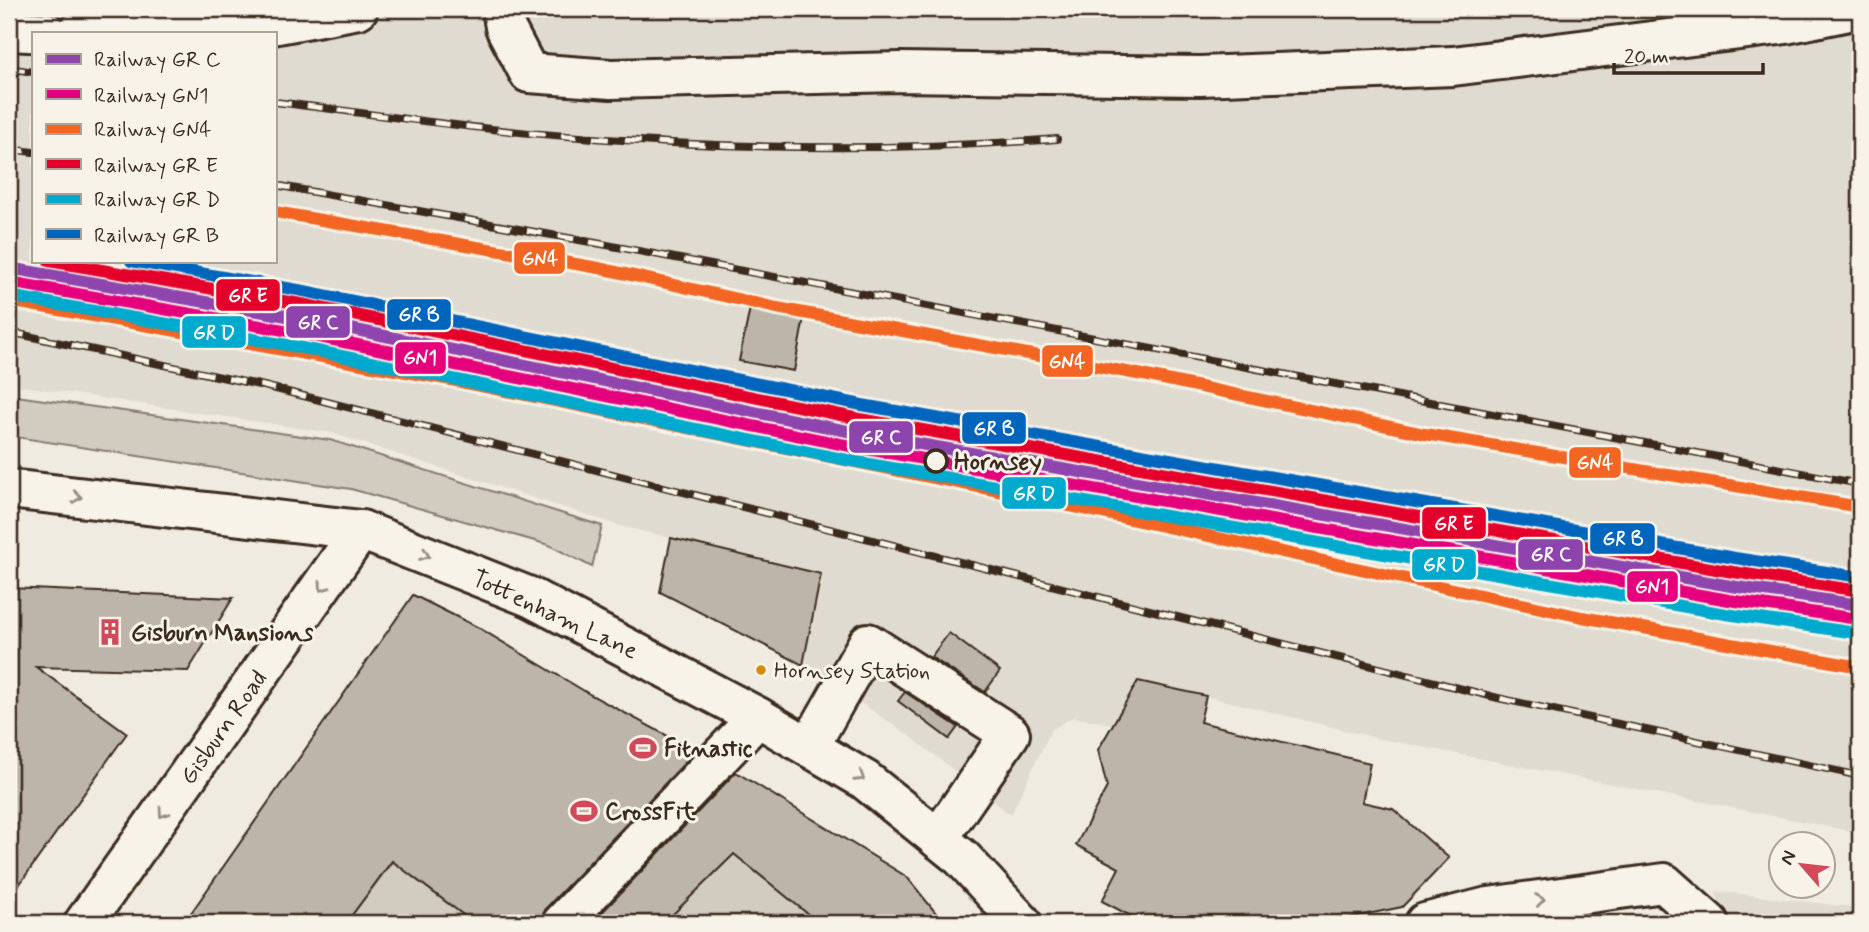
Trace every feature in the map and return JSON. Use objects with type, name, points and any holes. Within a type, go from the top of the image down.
[{"type":"main road","points":[[100,32],[272,25],[358,9]]},
{"type":"main road","points":[[502,9],[505,27],[530,73],[611,79],[900,72],[1200,76],[1453,66],[1787,24],[1859,9]]},
{"type":"main road","points":[[9,31],[32,32]]},
{"type":"main road","name":"Tottenham Lane","points":[[9,489],[361,530],[530,597],[758,717],[865,780],[962,858],[1022,923]]},
{"type":"main road","name":"Gisburn Road","points":[[84,923],[361,530]]},
{"type":"main road","points":[[809,747],[868,643],[1010,734],[938,839]]},
{"type":"main road","points":[[562,923],[758,717]]},
{"type":"main road","points":[[1425,923],[1488,907],[1664,883],[1709,923]]},
{"type":"shaded area","points":[[9,9],[1860,9],[1860,833],[1376,738],[1206,696],[1195,739],[1073,717],[1051,730],[1011,815],[910,736],[803,664],[821,574],[624,527],[331,433],[9,384]]},
{"type":"shaded area","points":[[9,395],[330,440],[602,526],[592,567],[549,545],[351,489],[9,436]]},
{"type":"shaded area","points":[[354,805],[413,877],[474,923],[346,923],[392,862],[341,823]]},
{"type":"shaded area","points":[[734,854],[819,923],[664,923]]},
{"type":"shaded area","points":[[1715,891],[1768,897],[1768,900],[1860,908],[1860,923],[1727,923]]},
{"type":"building","points":[[750,308],[804,318],[794,371],[739,361]]},
{"type":"building","points":[[671,538],[821,574],[803,665],[660,592]]},
{"type":"building","points":[[9,588],[233,598],[188,671],[36,667],[127,733],[9,899]]},
{"type":"building","points":[[413,595],[479,628],[591,695],[696,751],[546,908],[541,923],[474,923],[392,861],[346,923],[184,923]]},
{"type":"building","points":[[949,633],[1000,671],[985,692],[931,657]]},
{"type":"building","points":[[1138,681],[1206,696],[1200,722],[1370,763],[1362,802],[1393,809],[1449,858],[1402,907],[1324,923],[1144,923],[1102,901],[1119,868],[1076,845],[1107,787],[1098,750]]},
{"type":"building","points":[[905,692],[958,727],[949,739],[898,701]]},
{"type":"building","points":[[736,772],[907,877],[944,923],[819,923],[734,854],[664,923],[592,923]]},
{"type":"railway","points":[[9,68],[32,72]]},
{"type":"railway","points":[[276,102],[519,132],[743,146],[931,146],[1057,139]]},
{"type":"railway","points":[[9,149],[32,152]]},
{"type":"railway","points":[[276,185],[607,245],[1860,484]]},
{"type":"railway","points":[[9,332],[264,386],[1498,698],[1860,776]]},
{"type":"transit line","points":[[55,262],[301,304],[860,419],[1733,572],[1860,591]]},
{"type":"transit line","points":[[137,262],[304,291],[862,405],[1735,558],[1860,577]]},
{"type":"transit line","points":[[9,268],[298,318],[857,433],[1731,586],[1860,605]]},
{"type":"transit line","points":[[9,296],[293,346],[852,461],[1726,614],[1856,633]]},
{"type":"rail line","name":"GN4","points":[[276,212],[599,268],[777,308],[1143,375],[1425,434],[1860,507]]},
{"type":"rail line","name":"GN1","points":[[9,282],[295,332],[855,447],[1729,600],[1858,619]]},
{"type":"rail line","name":"GN4","points":[[9,301],[451,380],[1052,502],[1582,617],[1860,667]]},
{"type":"place","name":"Hornsey","points":[[936,461]]},
{"type":"place","name":"Gisburn Mansions","points":[[110,632]]},
{"type":"place","name":"Hornsey Station","points":[[761,670]]},
{"type":"place","name":"Fitnastic","points":[[643,748]]},
{"type":"place","name":"CrossFit","points":[[584,811]]}]
